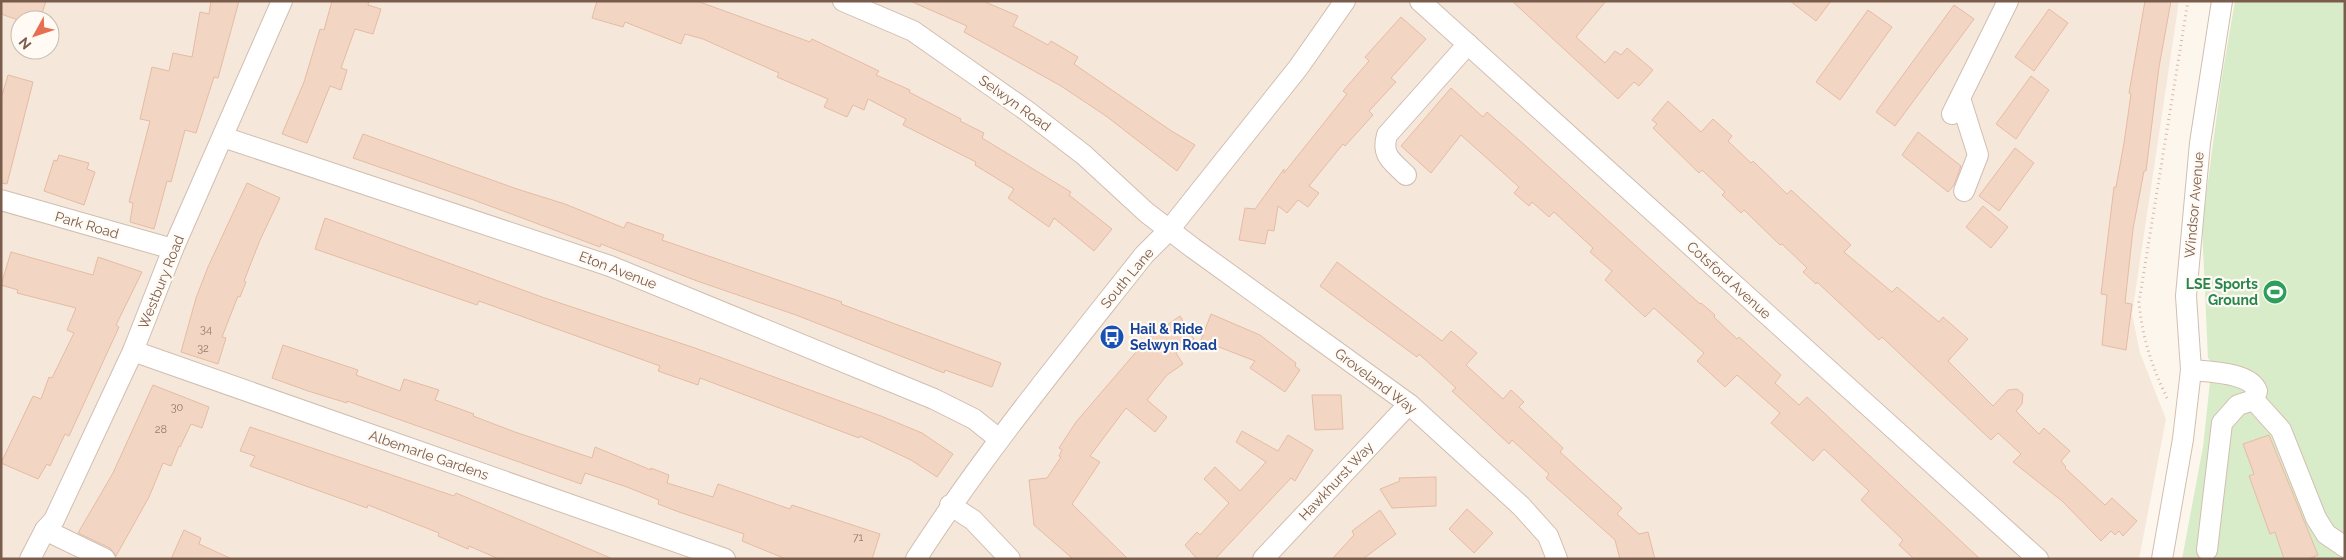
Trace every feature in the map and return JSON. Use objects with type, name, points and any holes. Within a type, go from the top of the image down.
[{"type":"street","name":"Westbury Road","points":[[30,559],[45,530],[54,520],[133,351],[173,249],[282,1]]},
{"type":"street","name":"Selwyn Road","points":[[843,1],[913,31],[1027,110],[1084,155],[1147,213],[1169,230]]},
{"type":"street","name":"South Lane","points":[[916,559],[950,505],[999,439],[1144,255],[1169,230],[1298,68],[1344,1]]},
{"type":"street","name":"Cotsford Avenue","points":[[1420,1],[2038,559]]},
{"type":"street","points":[[1964,191],[1978,155],[1956,106],[2008,1]]},
{"type":"street","name":"Windsor Avenue","points":[[2162,559],[2185,423],[2191,370],[2186,296],[2200,143],[2222,1]]},
{"type":"street","points":[[1406,175],[1385,153],[1384,145],[1387,134],[1468,44]]},
{"type":"street","name":"Eton Avenue","points":[[222,137],[610,266],[934,399],[974,419],[999,439]]},
{"type":"street","name":"Park Road","points":[[1,200],[173,249]]},
{"type":"street","name":"Groveland Way","points":[[1169,230],[1409,404],[1521,506],[1548,536],[1557,559]]},
{"type":"street","name":"Albemarle Gardens","points":[[133,351],[726,559]]},
{"type":"street","points":[[2191,370],[2245,377],[2254,383],[2258,391],[2254,400],[2238,405],[2222,423],[2207,550]]},
{"type":"street","points":[[2254,400],[2281,430],[2316,518],[2326,534],[2345,547]]},
{"type":"street","name":"Hawkhurst Way","points":[[1263,559],[1409,404]]},
{"type":"street","points":[[950,505],[972,520],[1010,559]]},
{"type":"street","points":[[45,530],[105,559]]},
{"type":"path","points":[[2185,423],[2171,408],[2152,368],[2138,302],[2188,1]]},
{"type":"shaded area","points":[[1,1],[2179,1],[2132,314],[2140,353],[2166,419],[2139,559],[1,559]]},
{"type":"green space","name":"LSE Sports Ground","points":[[2235,1],[2345,1],[2345,559],[2182,559],[2203,447],[2212,363],[2208,358],[2202,226],[2222,76]]},
{"type":"building","points":[[1,1],[46,1],[43,10],[10,10],[10,17],[1,14]]},
{"type":"building","points":[[211,1],[239,1],[218,78],[214,77],[196,133],[185,130],[171,182],[167,181],[154,229],[130,222],[133,203],[129,202],[150,121],[140,119],[152,67],[169,71],[173,53],[192,57],[200,12],[209,14]]},
{"type":"building","points":[[332,1],[369,1],[368,5],[381,9],[373,34],[355,29],[341,68],[347,70],[341,90],[330,86],[307,143],[282,134],[304,82],[320,29],[324,30]]},
{"type":"building","points":[[597,1],[697,1],[810,42],[812,39],[879,71],[876,75],[910,90],[909,92],[984,133],[982,138],[1071,192],[1069,195],[1112,229],[1094,251],[1054,218],[1049,227],[1008,198],[1014,189],[975,165],[976,162],[903,125],[906,119],[868,99],[864,110],[853,105],[847,117],[824,107],[828,99],[777,77],[779,73],[703,39],[685,34],[681,44],[625,22],[623,27],[592,18]]},
{"type":"building","points":[[910,1],[983,1],[1018,16],[1013,26],[1048,45],[1051,41],[1078,57],[1074,64],[1195,145],[1177,171],[1106,116],[1061,86],[964,32],[967,26]]},
{"type":"building","points":[[1512,1],[1606,1],[1576,37],[1605,63],[1615,51],[1621,55],[1627,48],[1653,70],[1639,86],[1634,82],[1618,99]]},
{"type":"building","points":[[1790,1],[1831,1],[1816,21]]},
{"type":"building","points":[[2145,1],[2171,1],[2159,67],[2146,171],[2144,171],[2133,229],[2125,303],[2132,304],[2126,350],[2102,345],[2107,295],[2101,294],[2114,187],[2116,187],[2124,143],[2131,94],[2129,93]]},
{"type":"building","points":[[1954,5],[1974,19],[1895,126],[1876,112]]},
{"type":"building","points":[[2049,9],[2068,23],[2034,71],[2015,57]]},
{"type":"building","points":[[1868,10],[1892,27],[1840,100],[1816,82]]},
{"type":"building","points":[[1401,17],[1426,39],[1391,78],[1396,82],[1369,111],[1373,115],[1345,146],[1343,144],[1309,186],[1319,193],[1308,207],[1298,200],[1287,213],[1278,206],[1274,231],[1268,230],[1265,244],[1239,240],[1245,208],[1255,209],[1284,169],[1284,173],[1347,94],[1343,91],[1369,61],[1365,57]]},
{"type":"building","points":[[8,75],[33,82],[7,184],[1,183],[1,99]]},
{"type":"building","points":[[2031,76],[2049,90],[2016,139],[1996,124]]},
{"type":"building","points":[[1451,88],[1483,117],[1487,112],[1528,148],[1700,304],[1715,315],[1714,317],[1737,339],[1739,337],[1781,375],[1775,383],[1799,405],[1807,397],[1980,559],[1914,559],[1899,545],[1903,540],[1861,500],[1869,491],[1824,449],[1813,461],[1771,423],[1780,413],[1737,375],[1725,387],[1697,361],[1704,353],[1654,308],[1645,317],[1605,280],[1612,271],[1590,252],[1593,248],[1554,212],[1549,217],[1532,202],[1529,206],[1514,193],[1519,187],[1461,135],[1431,173],[1401,146]]},
{"type":"building","points":[[1668,101],[1701,132],[1713,119],[1732,136],[1728,141],[1751,163],[1753,161],[1787,194],[1791,190],[1851,245],[1844,252],[1892,292],[1897,287],[1939,322],[1943,317],[1968,339],[1948,361],[1993,406],[2008,390],[2017,389],[2023,394],[2022,404],[2016,411],[2039,434],[2044,428],[2070,451],[2061,461],[2065,468],[2105,505],[2112,498],[2137,521],[2123,536],[2119,531],[2115,535],[2111,531],[2101,541],[2062,501],[2013,462],[2021,454],[1998,433],[1991,440],[1882,337],[1879,340],[1817,282],[1816,284],[1803,272],[1807,268],[1744,210],[1741,213],[1722,195],[1725,192],[1702,170],[1699,173],[1653,128],[1657,124],[1652,120]]},
{"type":"building","points":[[1918,132],[1961,166],[1954,185],[1948,192],[1902,155]]},
{"type":"building","points":[[363,134],[517,189],[565,204],[624,228],[627,222],[664,235],[662,240],[842,302],[841,304],[1001,363],[992,387],[945,370],[944,373],[796,315],[697,281],[601,244],[600,247],[353,158]]},
{"type":"building","points":[[2015,148],[2034,163],[1999,211],[1979,196]]},
{"type":"building","points":[[59,155],[89,163],[87,169],[95,172],[84,205],[44,191],[54,160],[57,161]]},
{"type":"building","points":[[247,183],[280,198],[260,240],[244,281],[246,282],[240,297],[238,296],[222,337],[226,338],[218,364],[181,352],[196,298],[208,267]]},
{"type":"building","points":[[1983,206],[2008,227],[1991,248],[1966,227]]},
{"type":"building","points":[[325,218],[542,297],[695,348],[881,416],[922,433],[953,454],[937,477],[911,460],[860,436],[859,438],[700,378],[698,385],[658,371],[660,366],[479,301],[477,305],[315,249]]},
{"type":"building","points":[[11,252],[93,275],[98,257],[142,272],[116,325],[119,327],[69,436],[65,434],[50,466],[47,464],[38,479],[1,463],[33,396],[41,399],[49,377],[52,378],[74,333],[67,330],[76,308],[17,293],[18,290],[1,285]]},
{"type":"building","points":[[1337,262],[1442,341],[1451,331],[1477,353],[1466,365],[1503,399],[1511,390],[1524,402],[1519,407],[1563,448],[1560,452],[1622,508],[1617,514],[1639,534],[1648,532],[1655,559],[1620,559],[1615,540],[1546,478],[1549,474],[1512,440],[1509,444],[1452,391],[1456,388],[1419,354],[1417,357],[1320,286]]},
{"type":"building","points":[[1211,314],[1260,335],[1296,363],[1295,366],[1300,370],[1285,392],[1250,368],[1255,361],[1201,340]]},
{"type":"building","points":[[1180,316],[1194,339],[1176,353],[1183,364],[1167,375],[1147,400],[1167,417],[1155,432],[1126,408],[1090,456],[1100,462],[1072,504],[1128,559],[1073,559],[1034,525],[1029,480],[1047,478],[1061,457],[1059,456],[1062,450],[1059,448],[1076,422],[1148,338]]},
{"type":"building","points":[[283,345],[358,370],[356,375],[400,391],[404,379],[439,390],[435,400],[474,414],[473,416],[592,458],[595,447],[651,470],[651,468],[669,475],[667,483],[713,497],[718,484],[790,509],[792,505],[880,534],[872,559],[786,559],[742,541],[744,534],[658,504],[659,500],[627,487],[585,473],[581,484],[347,401],[347,403],[272,378]]},
{"type":"building","points":[[153,385],[209,407],[202,428],[191,424],[171,466],[163,463],[149,497],[116,556],[110,548],[78,533],[113,473]]},
{"type":"building","points":[[1312,395],[1341,395],[1343,429],[1315,430]]},
{"type":"building","points":[[250,427],[454,496],[456,493],[613,559],[499,559],[469,546],[468,549],[438,536],[439,533],[368,505],[367,508],[250,466],[255,456],[240,451]]},
{"type":"building","points":[[1242,431],[1278,451],[1288,435],[1313,450],[1295,481],[1291,478],[1215,559],[1197,559],[1185,545],[1197,532],[1200,535],[1229,503],[1204,479],[1215,467],[1240,491],[1266,462],[1236,442]]},
{"type":"building","points":[[2269,435],[2318,555],[2308,559],[2284,559],[2275,532],[2270,534],[2249,476],[2254,474],[2243,444]]},
{"type":"building","points":[[1436,477],[1436,506],[1392,508],[1380,489],[1400,481],[1399,478]]},
{"type":"building","points":[[1467,509],[1493,533],[1474,553],[1449,529]]},
{"type":"building","points":[[1380,510],[1396,534],[1363,559],[1332,559],[1354,535],[1352,531]]},
{"type":"building","points":[[184,530],[201,538],[199,544],[232,559],[171,559]]},
{"type":"place","name":"LSE Sports Ground","points":[[2275,292]]},
{"type":"place","name":"Hail & Ride Selwyn Road","points":[[1112,337]]}]
